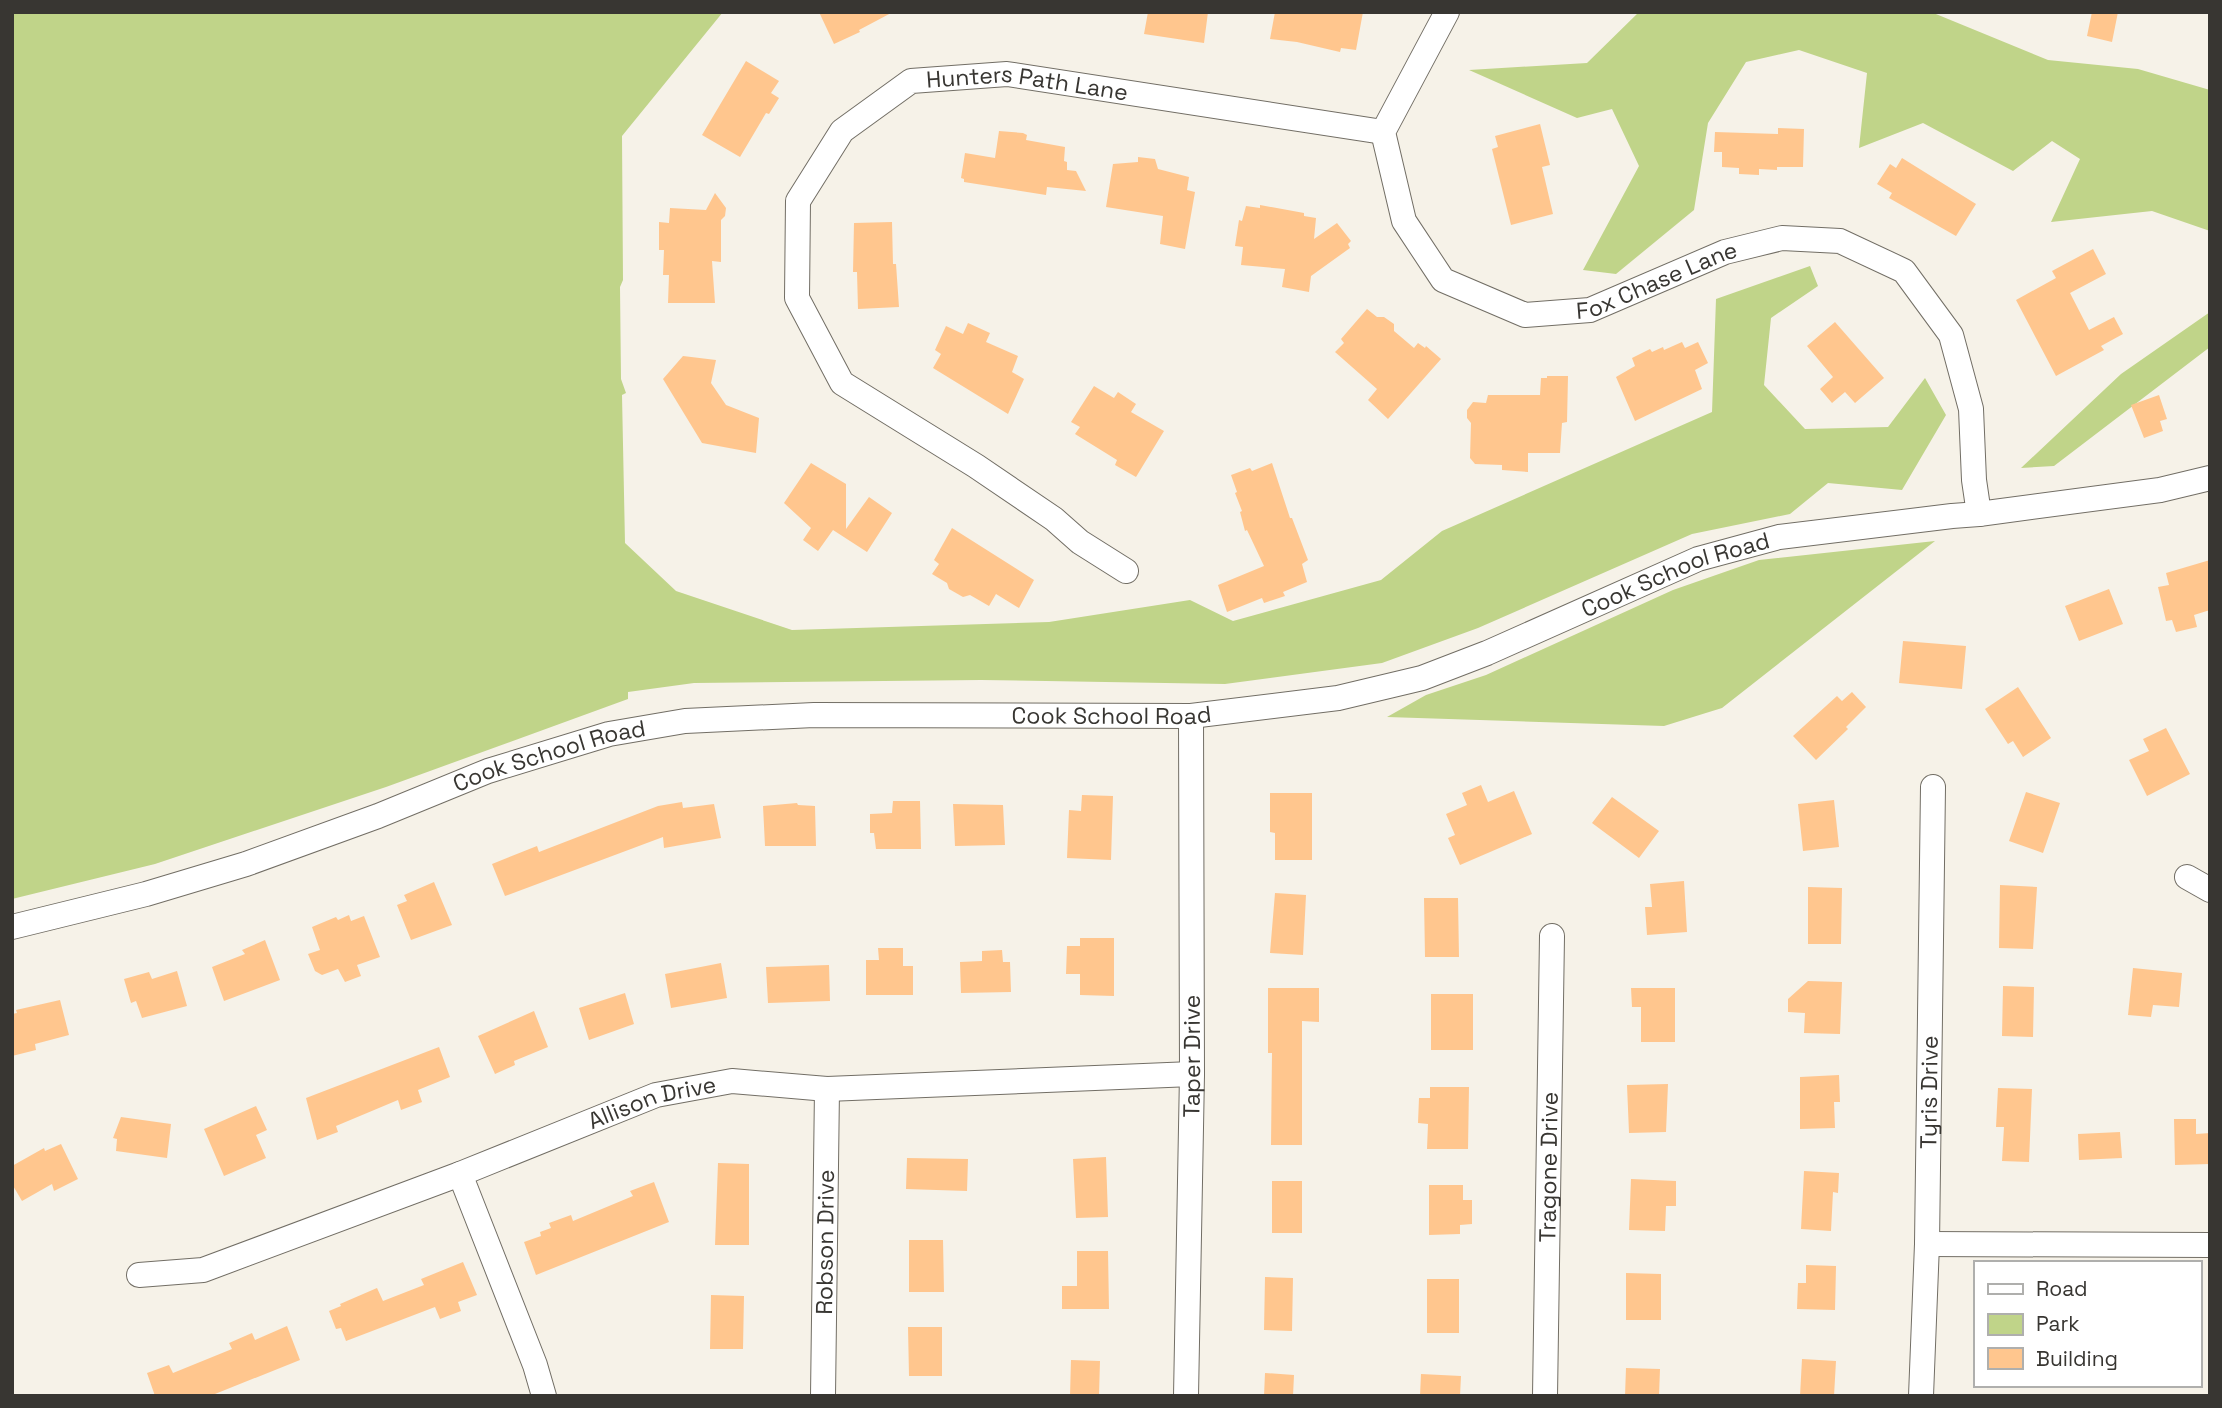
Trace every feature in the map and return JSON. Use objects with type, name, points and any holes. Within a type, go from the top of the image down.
[{"type":"street","points":[[1382,132],[1447,12]]},
{"type":"street","name":"Hunters Path Lane","points":[[1126,571],[1080,542],[1054,519],[976,466],[842,383],[797,298],[798,201],[842,131],[911,81],[1007,74],[1382,132]]},
{"type":"street","name":"Fox Chase Lane","points":[[1382,132],[1404,220],[1443,279],[1525,315],[1590,310],[1725,252],[1782,238],[1840,242],[1903,271],[1951,335],[1971,409],[1974,480],[1979,514]]},
{"type":"street","name":"Cook School Road","points":[[12,928],[146,894],[246,864],[378,816],[488,771],[609,734],[685,722],[814,715],[1191,716],[1338,698],[1422,678],[1487,653],[1698,559],[1779,537],[2160,491],[2210,478]]},
{"type":"street","name":"Taper Drive","points":[[1186,1396],[1192,1074],[1191,716]]},
{"type":"street","name":"Tyris Drive","points":[[1921,1396],[1927,1244],[1933,787]]},
{"type":"street","points":[[2187,877],[2210,890]]},
{"type":"street","name":"Tragone Drive","points":[[1545,1396],[1552,936]]},
{"type":"street","name":"Allison Drive","points":[[139,1275],[203,1270],[460,1174],[656,1096],[732,1081],[827,1089],[1192,1074]]},
{"type":"street","name":"Robson Drive","points":[[823,1396],[827,1089]]},
{"type":"street","points":[[460,1174],[535,1365],[544,1396]]},
{"type":"street","points":[[1927,1244],[2210,1245]]},
{"type":"green space","points":[[12,12],[723,12],[622,136],[623,280],[620,287],[621,379],[626,393],[622,395],[625,543],[676,591],[792,630],[1049,622],[1190,600],[1233,621],[1381,580],[1442,531],[1712,412],[1716,299],[1810,266],[1818,286],[1771,318],[1764,385],[1805,429],[1888,427],[1925,378],[1946,415],[1902,490],[1828,483],[1790,514],[1692,534],[1478,628],[1382,663],[1225,684],[981,680],[694,683],[628,692],[628,699],[386,787],[155,864],[12,899]]},
{"type":"green space","points":[[1639,12],[1931,12],[2048,60],[2138,69],[2210,90],[2210,231],[2152,211],[2051,222],[2080,159],[2052,141],[2013,171],[1923,123],[1859,148],[1867,73],[1799,50],[1746,62],[1708,123],[1694,210],[1616,274],[1583,270],[1639,166],[1612,109],[1577,118],[1469,70],[1587,63]]},
{"type":"green space","points":[[2210,312],[2210,347],[2054,466],[2021,468],[2121,374]]},
{"type":"green space","points":[[1935,541],[1722,708],[1664,726],[1387,717],[1426,695],[1486,675],[1673,590],[1759,560]]},
{"type":"building","points":[[819,12],[893,12],[834,44]]},
{"type":"building","points":[[1148,12],[1208,12],[1204,43],[1144,34]]},
{"type":"building","points":[[1275,12],[1363,12],[1356,50],[1341,48],[1340,52],[1270,39]]},
{"type":"building","points":[[2092,12],[2118,12],[2112,42],[2087,36]]},
{"type":"building","points":[[746,61],[779,81],[771,93],[779,98],[769,114],[766,113],[740,157],[702,135]]},
{"type":"building","points":[[1540,124],[1550,165],[1542,167],[1553,214],[1511,225],[1492,149],[1498,147],[1495,136]]},
{"type":"building","points":[[1778,128],[1804,129],[1803,167],[1759,169],[1759,175],[1739,174],[1739,168],[1722,167],[1722,152],[1714,152],[1715,132],[1778,134]]},
{"type":"building","points":[[999,131],[1023,133],[1027,135],[1026,140],[1065,147],[1064,161],[1067,162],[1067,170],[1076,171],[1086,191],[1047,187],[1046,195],[964,182],[961,178],[965,153],[995,158]]},
{"type":"building","points":[[1138,157],[1155,159],[1158,169],[1189,177],[1187,190],[1195,192],[1185,249],[1160,244],[1163,216],[1106,207],[1113,164],[1138,162]]},
{"type":"building","points":[[1902,158],[1976,204],[1956,236],[1889,198],[1892,193],[1877,184],[1890,164],[1896,168]]},
{"type":"building","points":[[715,193],[726,208],[725,216],[721,220],[721,262],[712,261],[715,303],[668,303],[669,275],[663,275],[664,250],[659,250],[659,222],[669,223],[670,208],[706,210]]},
{"type":"building","points":[[1260,205],[1304,213],[1304,216],[1316,218],[1314,239],[1337,223],[1351,241],[1348,244],[1350,248],[1311,276],[1309,292],[1282,287],[1285,269],[1241,265],[1243,247],[1235,246],[1239,220],[1242,221],[1246,206],[1260,208]]},
{"type":"building","points":[[892,222],[893,264],[896,264],[899,307],[858,309],[857,272],[853,272],[854,223]]},
{"type":"building","points":[[2093,249],[2106,274],[2070,293],[2089,330],[2114,317],[2123,334],[2101,346],[2104,350],[2056,376],[2016,300],[2056,278],[2052,271]]},
{"type":"building","points":[[1367,309],[1377,317],[1384,317],[1394,324],[1394,331],[1414,348],[1418,343],[1425,348],[1426,346],[1441,359],[1388,419],[1368,400],[1377,389],[1335,352],[1344,343],[1341,339]]},
{"type":"building","points":[[1835,322],[1884,378],[1855,403],[1845,392],[1832,403],[1820,389],[1833,377],[1807,346]]},
{"type":"building","points":[[968,323],[990,333],[986,342],[1018,356],[1012,372],[1024,379],[1008,414],[933,368],[941,354],[935,350],[946,326],[963,334]]},
{"type":"building","points":[[1682,342],[1685,348],[1698,342],[1708,363],[1695,370],[1702,389],[1635,421],[1616,377],[1635,366],[1632,358],[1650,349],[1652,352],[1663,347],[1664,350]]},
{"type":"building","points":[[683,356],[716,360],[711,383],[726,405],[759,418],[756,453],[702,443],[663,379]]},
{"type":"building","points":[[1568,376],[1567,422],[1562,423],[1560,453],[1528,453],[1528,472],[1502,470],[1502,465],[1475,464],[1470,458],[1471,423],[1467,418],[1467,410],[1473,402],[1486,403],[1488,395],[1540,395],[1541,378]]},
{"type":"building","points":[[1094,386],[1114,398],[1118,392],[1136,404],[1131,412],[1164,431],[1136,477],[1115,465],[1117,460],[1075,434],[1080,427],[1071,422]]},
{"type":"building","points":[[2159,395],[2167,419],[2160,421],[2163,431],[2144,438],[2131,405]]},
{"type":"building","points":[[811,463],[846,484],[846,529],[869,497],[892,513],[867,552],[833,530],[818,551],[803,540],[811,528],[784,503]]},
{"type":"building","points":[[1272,463],[1290,518],[1308,560],[1302,564],[1307,582],[1283,592],[1285,596],[1264,603],[1262,598],[1227,612],[1218,585],[1264,566],[1247,530],[1245,531],[1231,475]]},
{"type":"building","points":[[952,528],[1034,580],[1019,608],[996,594],[989,606],[970,595],[963,597],[932,574],[939,564],[934,560]]},
{"type":"building","points":[[2210,560],[2210,610],[2194,615],[2197,627],[2176,632],[2172,620],[2166,621],[2158,587],[2169,585],[2166,573]]},
{"type":"building","points":[[2109,589],[2123,624],[2079,641],[2065,606]]},
{"type":"building","points":[[1903,641],[1966,646],[1962,689],[1899,683]]},
{"type":"building","points":[[2018,687],[2051,738],[2023,757],[2013,741],[2008,744],[1985,709]]},
{"type":"building","points":[[1852,692],[1866,707],[1816,760],[1793,736],[1837,696],[1842,701]]},
{"type":"building","points":[[2166,728],[2190,774],[2147,796],[2129,760],[2149,751],[2143,739]]},
{"type":"building","points":[[1481,785],[1488,802],[1514,791],[1532,834],[1460,865],[1448,838],[1455,835],[1446,814],[1467,805],[1462,793]]},
{"type":"building","points":[[2026,792],[2060,803],[2043,853],[2009,841]]},
{"type":"building","points":[[1270,793],[1312,793],[1312,860],[1275,860],[1275,833],[1270,832]]},
{"type":"building","points":[[1082,795],[1113,796],[1111,860],[1067,858],[1069,810],[1081,811]]},
{"type":"building","points":[[1612,797],[1659,831],[1639,858],[1592,823]]},
{"type":"building","points":[[1834,800],[1839,847],[1803,851],[1798,804]]},
{"type":"building","points":[[893,801],[920,801],[921,849],[876,849],[874,833],[870,833],[870,814],[892,813]]},
{"type":"building","points":[[682,802],[683,808],[714,804],[721,838],[664,848],[663,837],[505,896],[492,864],[537,846],[539,852],[658,806]]},
{"type":"building","points":[[797,803],[815,806],[816,846],[765,846],[763,806]]},
{"type":"building","points":[[953,804],[1003,805],[1005,845],[955,846]]},
{"type":"building","points":[[1684,881],[1687,932],[1647,935],[1645,907],[1652,907],[1650,884]]},
{"type":"building","points":[[434,882],[452,925],[411,940],[397,905],[407,901],[404,895]]},
{"type":"building","points":[[2000,885],[2037,887],[2033,949],[1999,948]]},
{"type":"building","points":[[1808,887],[1842,888],[1841,944],[1808,944]]},
{"type":"building","points":[[1275,893],[1306,895],[1303,955],[1270,953]]},
{"type":"building","points":[[1424,898],[1458,898],[1459,957],[1425,957]]},
{"type":"building","points":[[349,915],[351,921],[364,916],[380,957],[357,965],[361,976],[345,982],[338,969],[322,975],[315,971],[308,954],[320,950],[312,927],[336,917],[338,920]]},
{"type":"building","points":[[1080,938],[1114,938],[1114,996],[1080,995],[1080,974],[1066,974],[1067,946],[1080,946]]},
{"type":"building","points":[[265,940],[280,980],[224,1001],[212,967],[245,954],[242,950]]},
{"type":"building","points":[[878,948],[903,948],[903,966],[913,966],[913,995],[866,995],[866,960],[879,960]]},
{"type":"building","points":[[1002,950],[1003,962],[1010,962],[1011,992],[961,993],[960,962],[982,961],[982,951]]},
{"type":"building","points":[[721,963],[727,998],[671,1008],[665,974]]},
{"type":"building","points":[[829,965],[830,1001],[768,1003],[766,967]]},
{"type":"building","points":[[2133,968],[2182,973],[2179,1007],[2153,1005],[2151,1017],[2128,1015]]},
{"type":"building","points":[[177,971],[187,1006],[142,1018],[136,1001],[131,1003],[124,979],[149,972],[152,979]]},
{"type":"building","points":[[1808,981],[1842,982],[1840,1034],[1804,1033],[1805,1013],[1788,1012],[1788,999]]},
{"type":"building","points":[[2003,986],[2034,987],[2033,1037],[2002,1036]]},
{"type":"building","points":[[1268,988],[1319,988],[1319,1022],[1302,1021],[1302,1145],[1271,1145],[1272,1053],[1268,1053]]},
{"type":"building","points":[[1631,988],[1675,988],[1675,1042],[1641,1042],[1641,1007],[1632,1007]]},
{"type":"building","points":[[625,993],[634,1024],[589,1040],[579,1008]]},
{"type":"building","points":[[1431,994],[1473,994],[1473,1050],[1431,1050]]},
{"type":"building","points":[[60,1000],[69,1035],[35,1044],[36,1050],[12,1056],[12,1014],[17,1013],[16,1010]]},
{"type":"building","points":[[534,1011],[548,1047],[514,1061],[515,1065],[495,1074],[478,1036]]},
{"type":"building","points":[[439,1047],[450,1077],[418,1090],[422,1102],[401,1110],[398,1100],[336,1126],[338,1132],[317,1140],[306,1098]]},
{"type":"building","points":[[1839,1075],[1840,1102],[1834,1102],[1835,1128],[1800,1129],[1800,1077]]},
{"type":"building","points":[[1668,1084],[1666,1132],[1629,1133],[1627,1085]]},
{"type":"building","points":[[1430,1087],[1469,1087],[1468,1149],[1427,1149],[1428,1124],[1418,1123],[1419,1098],[1430,1098]]},
{"type":"building","points":[[1998,1088],[2032,1089],[2029,1162],[2002,1161],[2004,1127],[1996,1127]]},
{"type":"building","points":[[256,1106],[267,1130],[256,1135],[266,1158],[224,1176],[204,1129]]},
{"type":"building","points":[[121,1117],[171,1124],[167,1158],[116,1151],[117,1139],[113,1138]]},
{"type":"building","points":[[2174,1119],[2196,1119],[2196,1134],[2210,1133],[2210,1164],[2175,1165]]},
{"type":"building","points":[[2120,1132],[2122,1158],[2079,1160],[2078,1134]]},
{"type":"building","points":[[61,1144],[78,1179],[54,1191],[52,1184],[22,1201],[12,1184],[12,1166],[44,1148],[45,1151]]},
{"type":"building","points":[[1106,1157],[1108,1217],[1076,1218],[1073,1159]]},
{"type":"building","points":[[907,1158],[968,1159],[967,1191],[906,1189]]},
{"type":"building","points":[[718,1163],[749,1164],[749,1245],[715,1245]]},
{"type":"building","points":[[1804,1171],[1839,1173],[1838,1193],[1833,1192],[1831,1231],[1801,1229]]},
{"type":"building","points":[[1631,1179],[1676,1181],[1676,1206],[1666,1206],[1665,1231],[1629,1230]]},
{"type":"building","points":[[1272,1181],[1302,1181],[1302,1233],[1272,1233]]},
{"type":"building","points":[[654,1182],[669,1222],[536,1275],[524,1242],[541,1236],[540,1232],[551,1228],[549,1223],[571,1215],[573,1221],[633,1196],[630,1191]]},
{"type":"building","points":[[1429,1185],[1463,1185],[1463,1200],[1472,1200],[1472,1224],[1460,1225],[1460,1234],[1429,1235]]},
{"type":"building","points":[[909,1240],[943,1240],[944,1292],[909,1292]]},
{"type":"building","points":[[1077,1251],[1108,1251],[1109,1309],[1062,1309],[1062,1286],[1077,1286]]},
{"type":"building","points":[[463,1262],[477,1295],[458,1302],[461,1311],[440,1319],[435,1307],[346,1341],[341,1328],[336,1329],[329,1311],[341,1306],[340,1304],[377,1288],[383,1301],[424,1285],[421,1279]]},
{"type":"building","points":[[1806,1265],[1836,1266],[1835,1310],[1797,1309],[1798,1283],[1806,1283]]},
{"type":"building","points":[[1626,1273],[1661,1274],[1661,1320],[1626,1320]]},
{"type":"building","points":[[1265,1277],[1293,1278],[1292,1331],[1264,1330]]},
{"type":"building","points":[[1427,1279],[1459,1279],[1459,1333],[1427,1333]]},
{"type":"building","points":[[711,1295],[744,1296],[743,1349],[710,1349]]},
{"type":"building","points":[[287,1326],[300,1360],[210,1396],[155,1396],[147,1373],[169,1365],[173,1373],[232,1349],[229,1343],[252,1333],[255,1340]]},
{"type":"building","points":[[908,1327],[942,1327],[942,1376],[909,1376]]},
{"type":"building","points":[[1802,1359],[1836,1361],[1834,1396],[1800,1396]]},
{"type":"building","points":[[1071,1360],[1100,1361],[1099,1396],[1070,1396]]},
{"type":"building","points":[[1626,1368],[1660,1369],[1659,1396],[1625,1396]]},
{"type":"building","points":[[1265,1373],[1294,1375],[1293,1396],[1264,1396]]},
{"type":"building","points":[[1421,1374],[1461,1376],[1460,1396],[1420,1396]]}]
